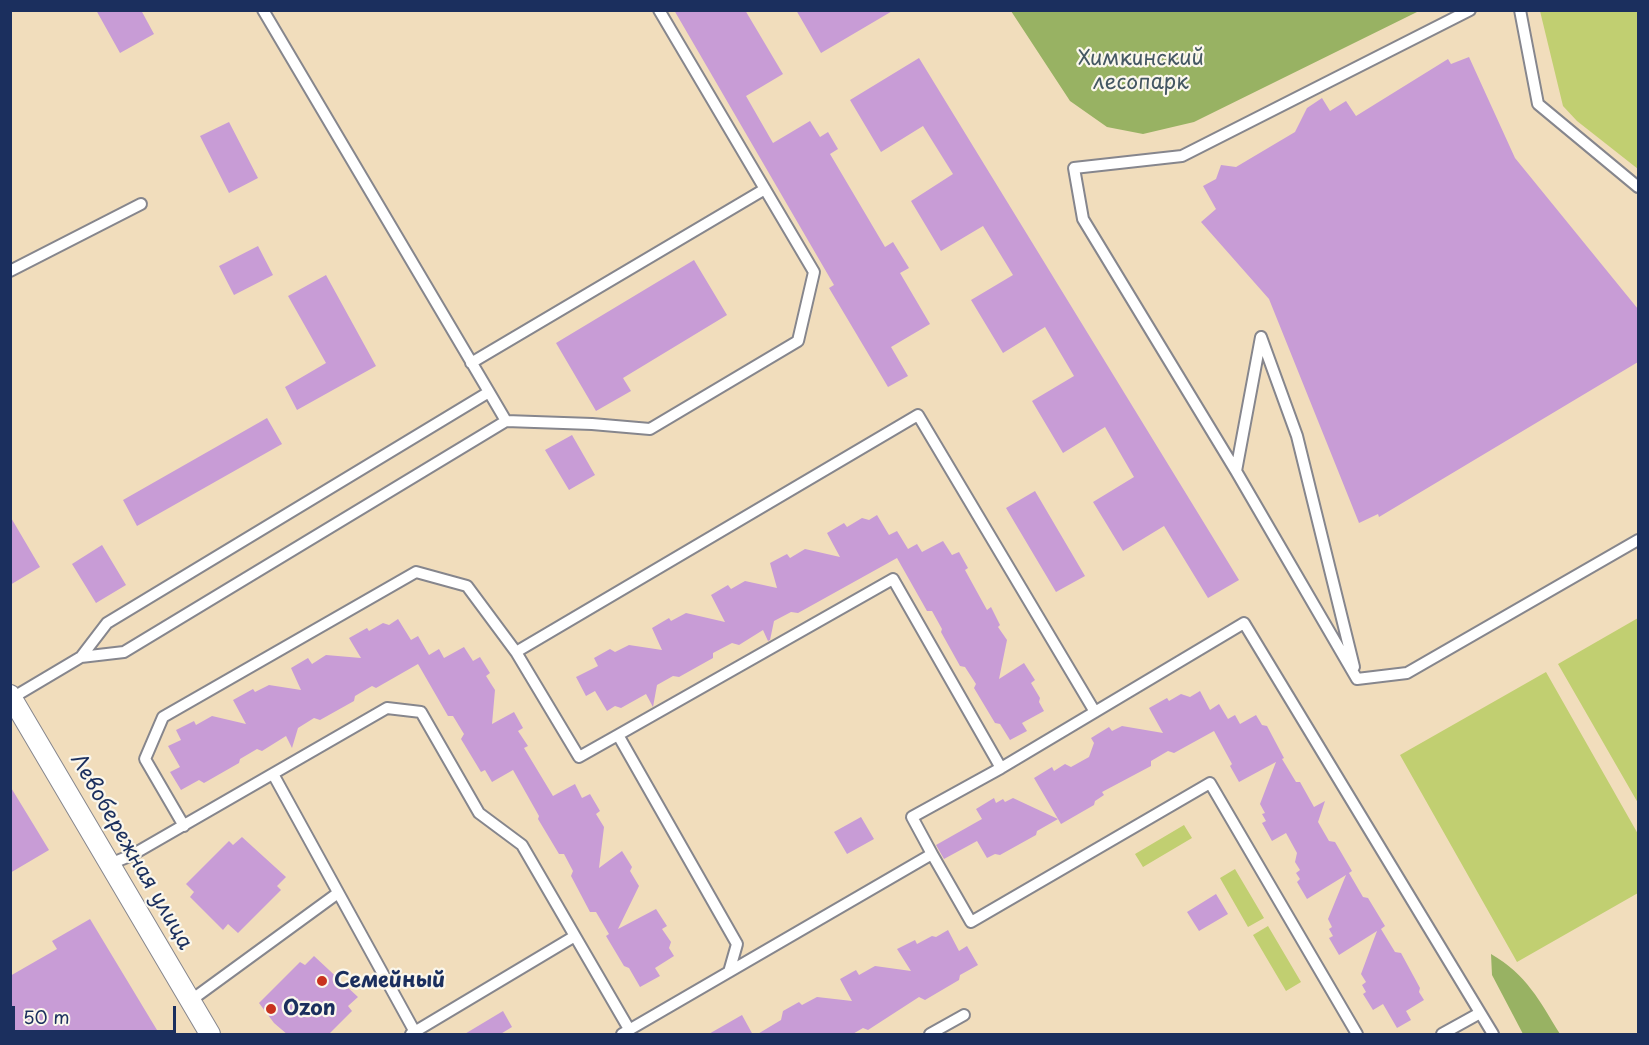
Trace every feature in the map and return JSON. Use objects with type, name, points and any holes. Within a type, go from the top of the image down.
[{"type":"street","name":"Левобережная улица","points":[[11,696],[210,1035]]},
{"type":"lane","points":[[264,10],[506,421]]},
{"type":"lane","points":[[11,696],[81,657],[124,652],[506,421],[650,429],[798,341],[814,272],[659,10]]},
{"type":"lane","points":[[1357,679],[1236,471],[1083,219],[1074,168],[1182,156],[1470,10]]},
{"type":"lane","points":[[1520,10],[1538,104],[1638,187]]},
{"type":"lane","points":[[471,363],[765,189]]},
{"type":"lane","points":[[10,272],[141,204]]},
{"type":"lane","points":[[1236,471],[1261,337],[1297,436],[1357,679]]},
{"type":"lane","points":[[81,657],[107,623],[489,392]]},
{"type":"lane","points":[[516,652],[918,415],[1095,712]]},
{"type":"lane","points":[[1357,679],[1407,674],[1638,540]]},
{"type":"lane","points":[[184,826],[145,759],[163,717],[416,572],[467,586],[516,652],[579,757],[893,579],[1001,768]]},
{"type":"lane","points":[[1357,1035],[1210,783],[971,922],[912,817],[1001,768],[1245,622],[1492,1035]]},
{"type":"lane","points":[[110,864],[132,855],[184,826],[387,708],[421,712],[479,813],[522,844],[575,936],[626,1032],[932,854]]},
{"type":"lane","points":[[618,735],[736,944],[729,972]]},
{"type":"lane","points":[[273,774],[414,1034],[575,936]]},
{"type":"lane","points":[[190,1001],[338,893]]},
{"type":"lane","points":[[1442,1035],[1480,1013]]},
{"type":"lane","points":[[930,1035],[964,1015]]},
{"type":"green space","name":"Химкинский лесопарк","points":[[1011,11],[1419,11],[1194,122],[1143,134],[1107,127],[1070,101]]},
{"type":"green space","points":[[1540,11],[1638,11],[1638,169],[1577,121],[1563,106]]},
{"type":"green space","points":[[1638,618],[1638,803],[1558,664]]},
{"type":"green space","points":[[1546,672],[1638,834],[1638,893],[1517,962],[1400,755]]},
{"type":"green space","points":[[1184,825],[1192,838],[1143,867],[1135,854]]},
{"type":"green space","points":[[1235,869],[1264,918],[1248,927],[1220,878]]},
{"type":"green space","points":[[1268,926],[1301,982],[1286,991],[1253,935]]},
{"type":"green space","points":[[1491,954],[1514,971],[1531,989],[1560,1034],[1523,1034],[1492,975]]},
{"type":"building","points":[[96,10],[141,10],[154,34],[120,53]]},
{"type":"building","points":[[674,10],[745,10],[783,74],[746,96],[773,143],[810,121],[820,137],[828,132],[838,149],[830,154],[885,247],[893,242],[909,268],[900,273],[930,324],[891,347],[908,376],[888,387],[829,288],[834,285]]},
{"type":"building","points":[[796,10],[894,10],[821,53]]},
{"type":"building","points":[[1469,57],[1515,158],[1638,309],[1638,362],[1379,517],[1378,514],[1359,523],[1269,299],[1201,222],[1216,209],[1203,186],[1216,179],[1221,165],[1236,167],[1295,132],[1307,108],[1322,98],[1330,111],[1346,101],[1356,116],[1448,59],[1451,64]]},
{"type":"building","points":[[919,58],[1239,580],[1208,598],[1164,526],[1123,551],[1093,502],[1134,477],[1105,427],[1063,453],[1032,401],[1074,376],[1045,327],[1003,353],[971,300],[1013,275],[983,226],[941,251],[911,201],[953,174],[923,126],[881,152],[850,100]]},
{"type":"building","points":[[229,122],[258,178],[229,193],[200,136]]},
{"type":"building","points":[[258,246],[273,275],[234,295],[219,266]]},
{"type":"building","points":[[694,260],[727,315],[623,378],[631,391],[596,411],[556,343]]},
{"type":"building","points":[[326,275],[376,366],[297,410],[285,387],[326,363],[288,296]]},
{"type":"building","points":[[267,418],[282,444],[137,526],[123,500]]},
{"type":"building","points":[[572,435],[595,475],[569,490],[545,450]]},
{"type":"building","points":[[1035,491],[1085,576],[1056,592],[1006,508]]},
{"type":"building","points":[[877,515],[889,535],[897,531],[908,549],[917,544],[922,552],[943,541],[952,555],[959,552],[968,568],[965,570],[987,610],[991,607],[1000,625],[998,627],[1007,640],[999,679],[1024,663],[1035,680],[1031,683],[1040,698],[1039,702],[1044,711],[1022,723],[1027,731],[1010,740],[1000,724],[995,723],[974,688],[976,684],[965,667],[960,666],[932,611],[927,611],[897,558],[798,613],[791,612],[774,621],[770,640],[768,641],[763,630],[739,645],[732,643],[713,653],[713,658],[679,677],[673,676],[657,685],[653,707],[646,694],[621,708],[615,706],[607,711],[595,691],[586,696],[576,677],[598,666],[594,658],[610,649],[615,652],[629,645],[662,650],[652,628],[669,618],[671,621],[686,613],[725,622],[711,595],[728,585],[731,589],[745,581],[777,588],[770,563],[787,554],[790,558],[805,549],[840,557],[827,533],[844,523],[847,527],[862,518],[869,520]]},
{"type":"building","points":[[10,516],[40,567],[10,585]]},
{"type":"building","points":[[102,545],[126,585],[96,603],[72,564]]},
{"type":"building","points":[[398,619],[411,640],[418,636],[429,655],[439,649],[444,658],[464,647],[473,661],[480,657],[490,673],[486,676],[495,690],[492,724],[514,712],[523,728],[518,731],[528,746],[524,748],[553,796],[575,784],[582,798],[590,794],[600,811],[596,814],[604,827],[599,868],[622,851],[632,867],[630,871],[639,886],[618,929],[656,909],[667,926],[662,929],[671,942],[669,948],[674,956],[655,968],[660,976],[640,987],[606,936],[609,934],[596,912],[590,912],[571,876],[573,871],[564,854],[559,854],[513,770],[492,782],[485,770],[481,772],[461,739],[464,734],[453,716],[448,716],[418,664],[376,688],[372,686],[355,696],[354,701],[320,720],[314,718],[298,728],[292,748],[286,736],[262,751],[257,749],[240,759],[239,763],[204,783],[199,780],[181,790],[170,772],[180,767],[168,746],[181,740],[176,730],[194,721],[196,725],[212,716],[246,724],[233,700],[253,689],[255,692],[269,685],[301,690],[291,668],[308,658],[312,664],[326,655],[361,658],[349,638],[367,628],[369,631],[383,623],[389,625]]},
{"type":"building","points":[[1200,691],[1210,710],[1219,704],[1228,719],[1235,715],[1240,724],[1256,715],[1262,725],[1267,726],[1284,758],[1282,759],[1296,782],[1300,782],[1314,807],[1325,801],[1318,822],[1329,841],[1335,842],[1352,871],[1349,873],[1363,897],[1368,898],[1385,926],[1381,929],[1395,952],[1401,953],[1420,988],[1419,992],[1424,1000],[1406,1011],[1411,1020],[1397,1028],[1383,1004],[1373,1010],[1363,994],[1366,992],[1362,985],[1366,982],[1361,974],[1377,931],[1339,955],[1329,938],[1333,936],[1329,929],[1332,927],[1328,919],[1346,875],[1307,899],[1297,882],[1300,879],[1296,873],[1300,870],[1295,862],[1297,853],[1286,833],[1272,841],[1262,823],[1266,821],[1260,804],[1276,762],[1239,782],[1214,731],[1174,753],[1168,751],[1151,761],[1151,766],[1102,792],[1104,795],[1095,801],[1094,805],[1061,824],[1034,778],[1052,767],[1054,771],[1065,764],[1071,767],[1089,757],[1094,743],[1091,738],[1109,727],[1112,731],[1122,726],[1163,733],[1149,708],[1167,698],[1169,701],[1181,694],[1190,697]]},
{"type":"building","points":[[10,786],[49,850],[10,873]]},
{"type":"building","points":[[994,798],[996,803],[1003,799],[1005,802],[1013,798],[1058,819],[1037,831],[1036,835],[1000,855],[995,854],[987,858],[977,841],[944,859],[936,845],[982,819],[976,809]]},
{"type":"building","points":[[861,817],[874,839],[847,854],[834,832]]},
{"type":"building","points":[[242,837],[286,877],[277,886],[281,890],[238,933],[228,924],[223,930],[190,897],[194,892],[186,884],[229,841],[233,845]]},
{"type":"building","points":[[1216,894],[1228,914],[1199,931],[1187,912]]},
{"type":"building","points":[[90,919],[160,1035],[10,1035],[10,976],[57,949],[52,941]]},
{"type":"building","points":[[948,930],[959,951],[967,946],[978,965],[960,975],[959,980],[925,1000],[919,997],[868,1030],[863,1028],[851,1035],[756,1035],[781,1020],[783,1011],[799,1002],[802,1005],[817,997],[852,1001],[840,979],[856,970],[859,975],[875,966],[911,971],[897,949],[915,940],[917,944],[932,936],[936,937]]},
{"type":"building","points":[[314,956],[358,997],[348,1006],[352,1011],[328,1035],[288,1035],[274,1023],[259,1003],[300,962],[305,965]]},
{"type":"building","points":[[503,1011],[512,1027],[499,1035],[463,1035]]},
{"type":"building","points":[[742,1015],[753,1035],[707,1035]]},
{"type":"place","name":"Семейный","points":[[322,981]]},
{"type":"place","name":"Ozon","points":[[271,1009]]}]
